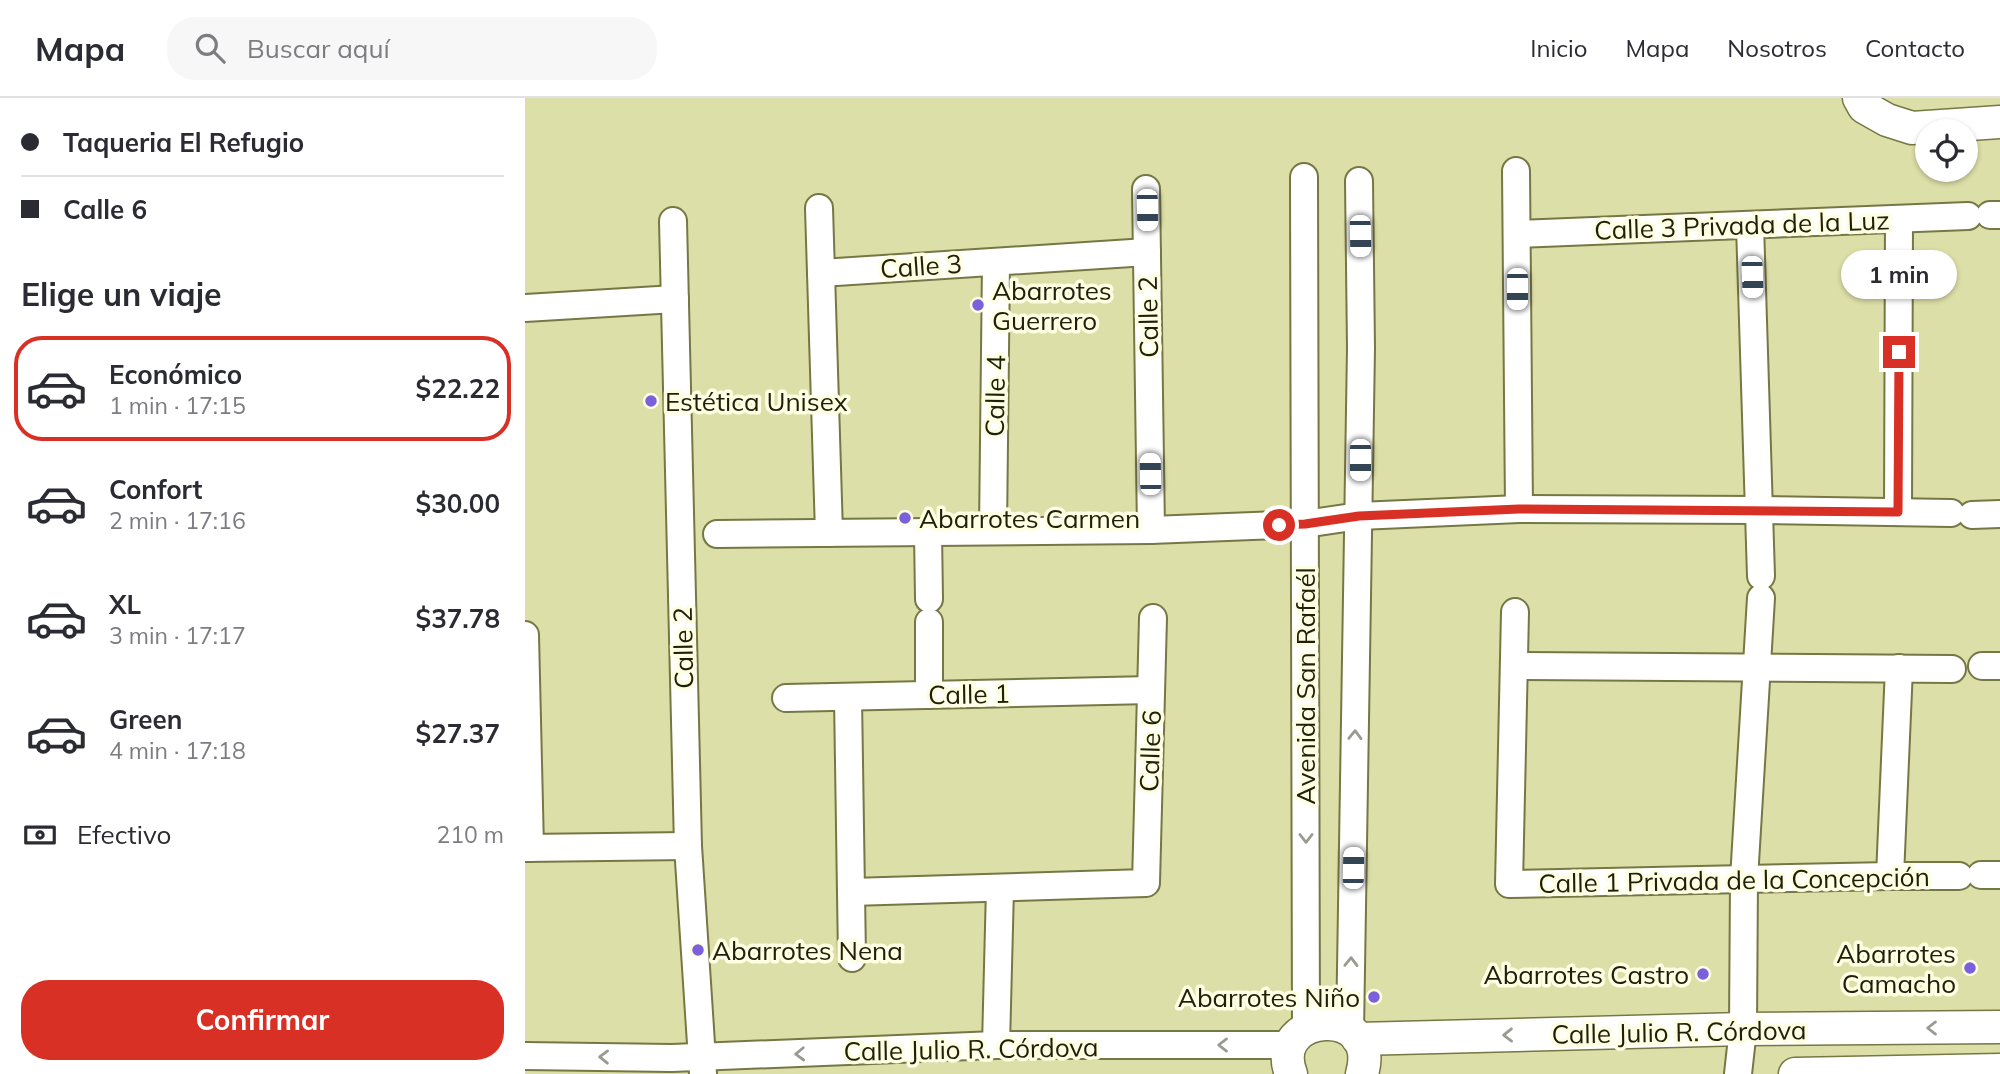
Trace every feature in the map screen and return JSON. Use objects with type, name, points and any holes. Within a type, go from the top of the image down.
[{"type":"street","points":[[1862,103],[1887,120],[1912,128],[2000,122]]},
{"type":"street","points":[[1516,171],[1519,509]]},
{"type":"street","name":"Avenida San Rafaél","points":[[1296,1049],[1305,524],[1304,177]]},
{"type":"street","name":"Avenida San Rafaél","points":[[1354,1035],[1359,181]]},
{"type":"street","name":"Calle 2","points":[[1146,189],[1151,530]]},
{"type":"street","points":[[819,208],[829,533]]},
{"type":"street","name":"Calle 3 Privada de la Luz","points":[[1517,234],[1986,215]]},
{"type":"street","points":[[1898,512],[1899,219]]},
{"type":"street","name":"Calle 2","points":[[673,221],[688,846],[703,1066]]},
{"type":"street","points":[[1738,1074],[1742,1030],[1744,879],[1761,587],[1751,225]]},
{"type":"street","name":"Calle 3","points":[[821,273],[1147,252]]},
{"type":"street","name":"Calle 4","points":[[993,531],[996,262]]},
{"type":"street","points":[[525,308],[675,299]]},
{"type":"street","points":[[717,534],[1151,530],[1305,524],[1359,516],[1519,509],[2000,514]]},
{"type":"street","points":[[928,532],[929,695]]},
{"type":"street","points":[[1515,612],[1514,666],[1952,669]]},
{"type":"street","name":"Calle 6","points":[[1000,888],[1146,883],[1153,618]]},
{"type":"street","points":[[525,635],[528,848],[688,846]]},
{"type":"street","name":"Calle 1 Privada de la Concepción","points":[[1514,666],[1509,884],[1980,876]]},
{"type":"street","points":[[1890,876],[1899,668]]},
{"type":"street","name":"Calle 1","points":[[786,698],[1151,690]]},
{"type":"street","points":[[848,697],[852,958]]},
{"type":"street","points":[[851,892],[1000,888],[996,1045]]},
{"type":"street","name":"Calle Julio R. Córdova","points":[[525,1056],[703,1066],[996,1045],[1296,1049],[1317,1023],[1329,1023],[1354,1035],[1987,1028]]},
{"type":"street","points":[[1986,1070],[1987,1028]]},
{"type":"street","points":[[1354,1035],[1364,1051],[1363,1074]]},
{"type":"street","name":"Calle Julio R. Córdova","points":[[1795,1074],[1986,1070]]},
{"type":"place","name":"Abarrotes Guerrero","points":[[978,305]]},
{"type":"place","name":"Estética Unisex","points":[[651,401]]},
{"type":"place","name":"Abarrotes Carmen","points":[[905,518]]},
{"type":"place","name":"Abarrotes Nena","points":[[698,950]]},
{"type":"place","name":"Abarrotes Camacho","points":[[1970,968]]},
{"type":"place","name":"Abarrotes Castro","points":[[1703,974]]},
{"type":"place","name":"Abarrotes Niño","points":[[1374,997]]},
{"type":"route","points":[[1279,525],[1359,516],[1519,509],[1898,512],[1899,352]]}]
